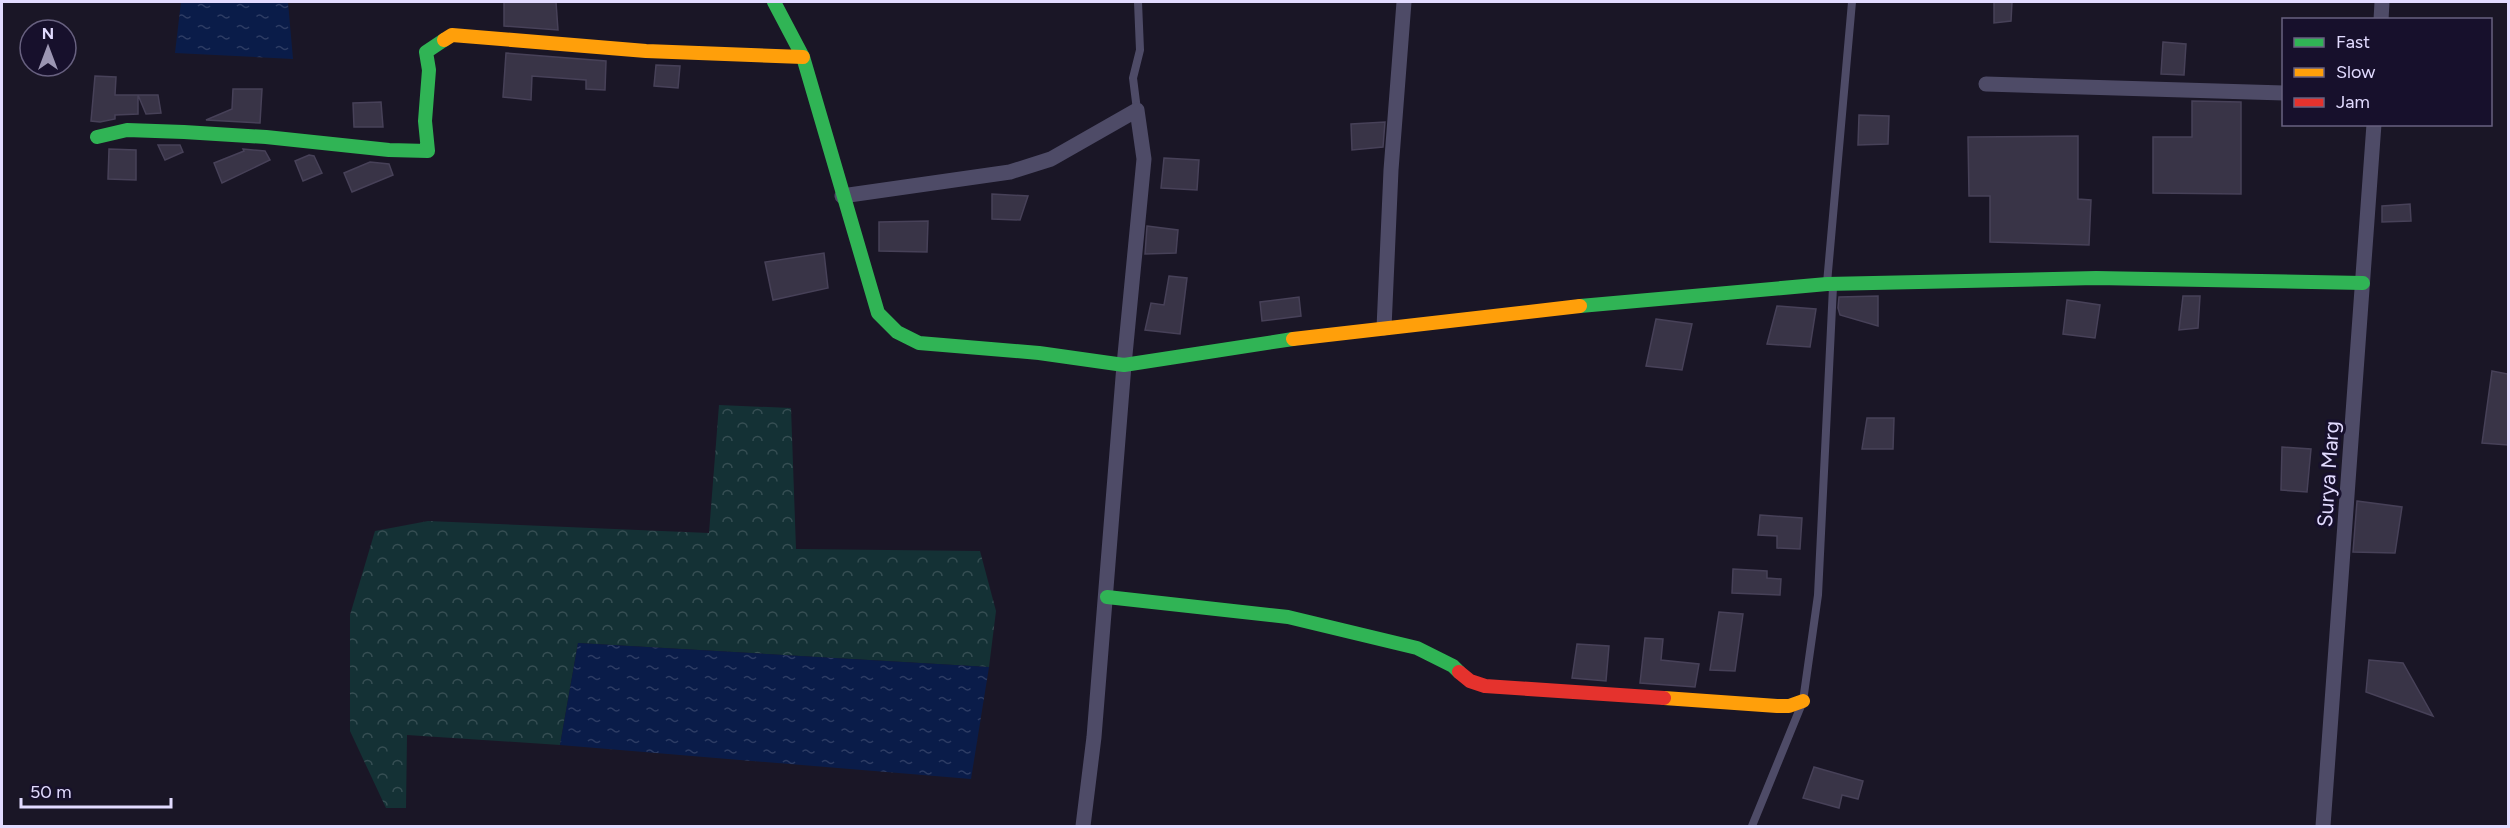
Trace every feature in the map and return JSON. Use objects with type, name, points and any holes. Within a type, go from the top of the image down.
[{"type":"street","points":[[774,2],[802,57],[878,313],[897,332],[919,343],[1039,353],[1124,365],[1300,338],[1538,310],[1830,284],[2096,278],[2363,283]]},
{"type":"street","points":[[1384,328],[1391,170],[1404,2]]},
{"type":"street","points":[[2381,18],[2382,2]]},
{"type":"street","points":[[97,137],[128,130],[184,132],[266,137],[388,150],[428,151],[425,121],[429,70],[426,52],[452,35],[646,51],[802,57]]},
{"type":"street","points":[[1986,84],[2282,93]]},
{"type":"street","points":[[843,196],[1010,172],[1051,159],[1137,110],[1144,159],[1124,365],[1107,597],[1083,826]]},
{"type":"street","name":"Surya Marg","points":[[2323,826],[2374,126]]},
{"type":"street","points":[[1107,597],[1288,617],[1418,648],[1453,666],[1470,681],[1485,686],[1777,706],[1789,706],[1803,700]]},
{"type":"lane","points":[[1137,110],[1133,78],[1140,50],[1138,2]]},
{"type":"lane","points":[[1752,826],[1803,700],[1818,595],[1830,284],[1852,2]]},
{"type":"green space","points":[[719,405],[791,408],[796,549],[980,551],[996,611],[989,667],[578,643],[560,745],[407,735],[406,808],[386,808],[350,731],[350,615],[375,531],[428,521],[709,533]]},
{"type":"water","points":[[181,2],[288,2],[293,59],[175,53]]},
{"type":"water","points":[[578,643],[989,667],[971,779],[560,745]]},
{"type":"building","points":[[504,2],[556,2],[558,30],[504,26]]},
{"type":"building","points":[[1994,2],[2012,2],[2011,21],[1994,23]]},
{"type":"building","points":[[2163,42],[2186,44],[2184,75],[2161,74]]},
{"type":"building","points":[[506,53],[606,61],[605,90],[586,89],[586,80],[532,76],[531,100],[503,97]]},
{"type":"building","points":[[656,65],[680,66],[678,88],[654,86]]},
{"type":"building","points":[[95,76],[116,77],[115,95],[138,95],[138,114],[115,115],[115,119],[91,121]]},
{"type":"building","points":[[233,89],[262,89],[260,123],[206,120],[232,109]]},
{"type":"building","points":[[138,95],[158,95],[161,113],[146,114]]},
{"type":"building","points":[[2192,101],[2241,102],[2241,194],[2153,193],[2153,137],[2192,137]]},
{"type":"building","points":[[381,102],[383,127],[354,127],[353,103]]},
{"type":"building","points":[[1859,115],[1889,116],[1888,144],[1858,145]]},
{"type":"building","points":[[1385,122],[1383,147],[1352,150],[1351,124]]},
{"type":"building","points":[[2078,136],[2078,199],[2091,200],[2089,245],[1990,242],[1990,196],[1969,196],[1968,137]]},
{"type":"building","points":[[158,145],[180,145],[183,152],[165,160]]},
{"type":"building","points":[[109,149],[136,150],[136,180],[108,179]]},
{"type":"building","points":[[243,149],[265,151],[270,160],[222,183],[214,163],[244,151]]},
{"type":"building","points":[[309,155],[314,156],[322,173],[303,181],[295,161]]},
{"type":"building","points":[[1164,158],[1199,160],[1197,190],[1161,188]]},
{"type":"building","points":[[370,162],[389,164],[393,175],[352,192],[344,173]]},
{"type":"building","points":[[992,194],[1028,196],[1020,220],[992,219]]},
{"type":"building","points":[[2410,204],[2411,221],[2382,222],[2382,206]]},
{"type":"building","points":[[928,221],[927,252],[879,251],[879,222]]},
{"type":"building","points":[[1147,226],[1178,230],[1176,253],[1145,254]]},
{"type":"building","points":[[824,253],[828,288],[773,300],[765,262]]},
{"type":"building","points":[[1169,276],[1187,278],[1180,334],[1145,330],[1151,303],[1164,305]]},
{"type":"building","points":[[1878,296],[1878,326],[1840,315],[1839,297]]},
{"type":"building","points":[[2183,296],[2200,296],[2198,328],[2179,330]]},
{"type":"building","points":[[1299,297],[1301,316],[1262,321],[1260,302]]},
{"type":"building","points":[[2067,300],[2100,305],[2095,338],[2063,334]]},
{"type":"building","points":[[1777,306],[1816,309],[1810,347],[1767,344]]},
{"type":"building","points":[[1656,319],[1692,324],[1682,370],[1646,366]]},
{"type":"building","points":[[2492,371],[2508,374],[2508,445],[2482,443]]},
{"type":"building","points":[[1867,418],[1894,418],[1893,449],[1862,449]]},
{"type":"building","points":[[2282,447],[2311,449],[2307,492],[2281,490]]},
{"type":"building","points":[[2357,501],[2402,507],[2395,553],[2353,552]]},
{"type":"building","points":[[1760,515],[1802,518],[1800,549],[1777,548],[1777,536],[1758,535]]},
{"type":"building","points":[[1733,569],[1767,571],[1767,578],[1781,579],[1780,595],[1732,593]]},
{"type":"building","points":[[1719,612],[1743,614],[1735,671],[1710,670]]},
{"type":"building","points":[[1645,638],[1663,639],[1661,660],[1699,664],[1695,687],[1640,683]]},
{"type":"building","points":[[1577,644],[1609,646],[1606,681],[1572,678]]},
{"type":"building","points":[[2369,660],[2403,663],[2433,716],[2366,692]]},
{"type":"building","points":[[1814,767],[1863,781],[1858,799],[1842,795],[1839,808],[1803,798]]},
{"type":"traffic: fast","points":[[774,2],[803,57],[878,313],[897,332],[919,343],[1039,353],[1124,365],[1293,339]]},
{"type":"traffic: fast","points":[[97,137],[127,130],[184,132],[266,137],[389,150],[428,151],[425,121],[429,70],[426,52],[444,40]]},
{"type":"traffic: fast","points":[[1580,306],[1827,284],[2096,278],[2363,283]]},
{"type":"traffic: fast","points":[[1107,597],[1288,617],[1417,648],[1453,666],[1459,672]]},
{"type":"traffic: slow","points":[[444,40],[452,35],[646,51],[803,57]]},
{"type":"traffic: slow","points":[[1293,339],[1580,306]]},
{"type":"traffic: slow","points":[[1664,698],[1777,706],[1789,706],[1803,701]]},
{"type":"traffic: jam","points":[[1459,672],[1470,681],[1485,686],[1664,698]]}]
